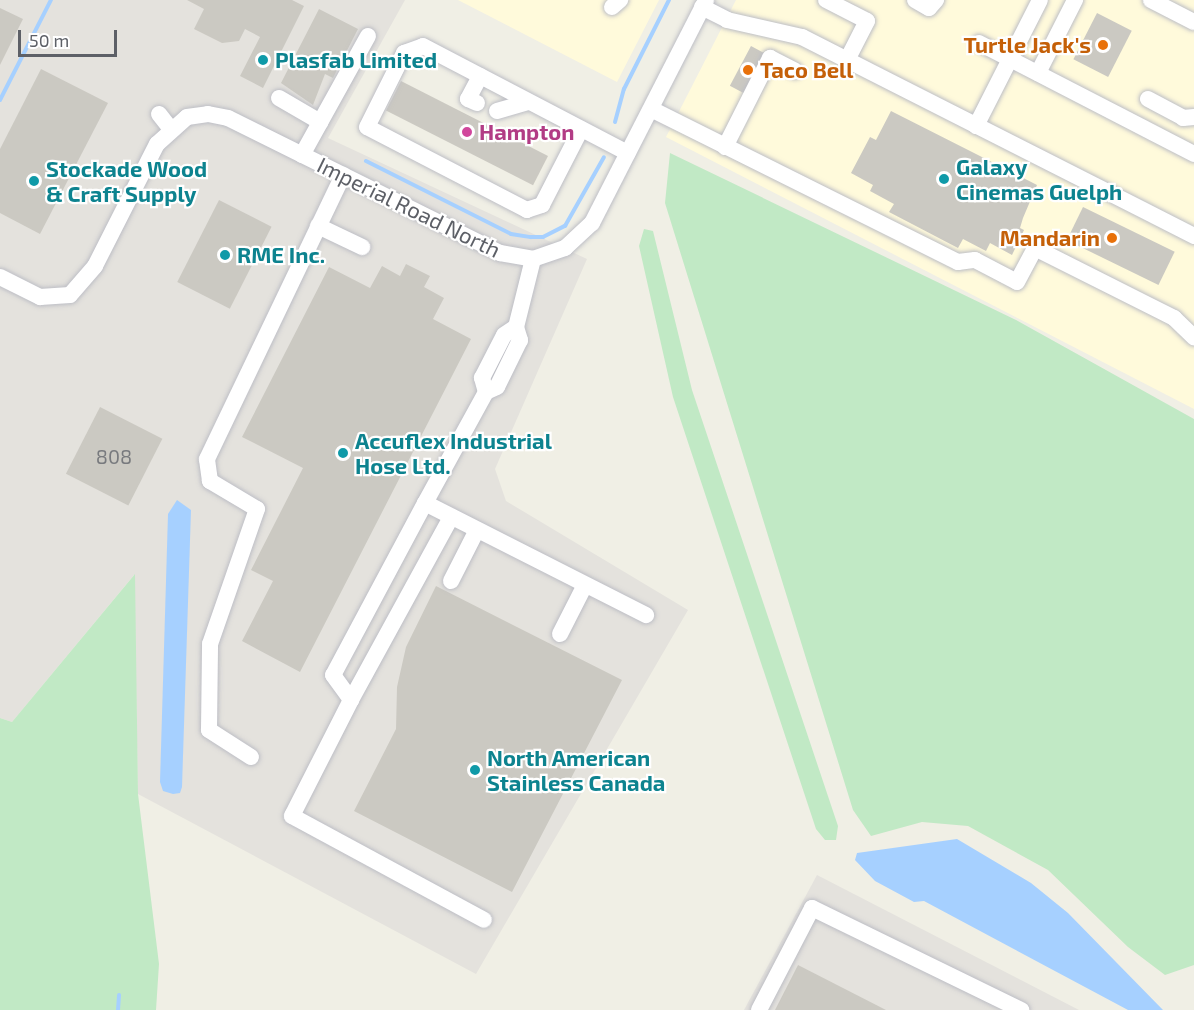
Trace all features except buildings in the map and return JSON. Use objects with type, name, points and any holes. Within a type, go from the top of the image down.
[{"type":"street","points":[[826,0],[867,21],[847,60]]},
{"type":"street","points":[[915,0],[929,8],[936,0]]},
{"type":"street","points":[[976,126],[1040,0]]},
{"type":"street","points":[[1038,73],[1075,0]]},
{"type":"street","points":[[1151,0],[1194,22]]},
{"type":"street","points":[[704,3],[727,20],[790,32],[1194,236]]},
{"type":"street","name":"Imperial Road North","points":[[0,277],[40,297],[70,295],[95,266],[157,144],[171,129],[188,117],[208,114],[228,118],[500,253],[533,259],[565,248],[592,223],[704,3]]},
{"type":"street","points":[[302,155],[368,36]]},
{"type":"street","points":[[979,43],[1194,154]]},
{"type":"street","points":[[581,129],[542,206],[527,210],[368,127],[404,53],[412,48],[423,46],[628,153]]},
{"type":"street","points":[[725,147],[770,58],[795,70]]},
{"type":"street","points":[[477,103],[468,99],[480,76]]},
{"type":"street","points":[[279,99],[320,123]]},
{"type":"street","points":[[1148,99],[1184,118],[1194,117]]},
{"type":"street","points":[[497,111],[529,102]]},
{"type":"street","points":[[651,109],[957,262],[975,260],[1017,282],[1035,248],[1174,318],[1194,337]]},
{"type":"street","points":[[159,114],[171,129]]},
{"type":"street","points":[[251,757],[209,730],[210,644],[257,509],[210,481],[207,459],[343,175]]},
{"type":"street","points":[[318,226],[362,247]]},
{"type":"street","points":[[351,700],[333,675],[486,392],[496,387],[520,340],[516,327],[533,259]]},
{"type":"street","points":[[425,503],[646,615]]},
{"type":"street","points":[[451,517],[351,700],[292,816],[484,920]]},
{"type":"street","points":[[451,581],[477,530]]},
{"type":"street","points":[[560,634],[585,585]]},
{"type":"street","points":[[759,1010],[812,908],[1021,1010]]},
{"type":"shaded area","points":[[0,0],[405,0],[328,138],[587,259],[495,469],[506,501],[688,610],[476,974],[138,794],[134,575],[12,722],[0,718]]},
{"type":"shaded area","points":[[458,0],[659,0],[617,82]]},
{"type":"shaded area","points":[[736,0],[1194,0],[1194,409],[666,137]]},
{"type":"shaded area","points":[[817,875],[1079,1010],[744,1010]]},
{"type":"green space","points":[[670,153],[1016,320],[1194,419],[1194,965],[1165,975],[1128,947],[1048,870],[968,826],[922,822],[871,836],[853,810],[665,203]]},
{"type":"green space","points":[[644,229],[653,231],[692,390],[838,826],[836,840],[825,840],[816,829],[673,397],[639,246]]},
{"type":"green space","points":[[135,574],[138,794],[159,964],[156,1010],[0,1010],[0,718],[12,722]]},
{"type":"water","points":[[177,500],[191,510],[182,787],[180,793],[173,794],[163,791],[160,782],[168,514]]},
{"type":"water","points":[[957,839],[1031,883],[1068,913],[1163,1010],[1128,1010],[924,901],[914,902],[875,881],[855,860],[857,853]]},
{"type":"waterway","points":[[0,100],[51,0]]},
{"type":"waterway","points":[[615,122],[624,89],[669,0]]},
{"type":"waterway","points":[[366,161],[511,234],[543,237],[565,226],[604,157]]},
{"type":"waterway","points":[[118,1010],[119,995]]},
{"type":"place","name":"Turtle Jack's","points":[[1103,45]]},
{"type":"place","name":"Plasfab Limited","points":[[263,60]]},
{"type":"place","name":"Taco Bell","points":[[748,70]]},
{"type":"place","name":"Hampton","points":[[467,132]]},
{"type":"place","name":"Galaxy Cinemas Guelph","points":[[944,179]]},
{"type":"place","name":"Stockade Wood & Craft Supply","points":[[34,181]]},
{"type":"place","name":"Mandarin","points":[[1112,238]]},
{"type":"place","name":"RME Inc.","points":[[225,255]]},
{"type":"place","name":"Accuflex Industrial Hose Ltd.","points":[[343,453]]},
{"type":"place","name":"North American Stainless Canada","points":[[475,770]]}]
